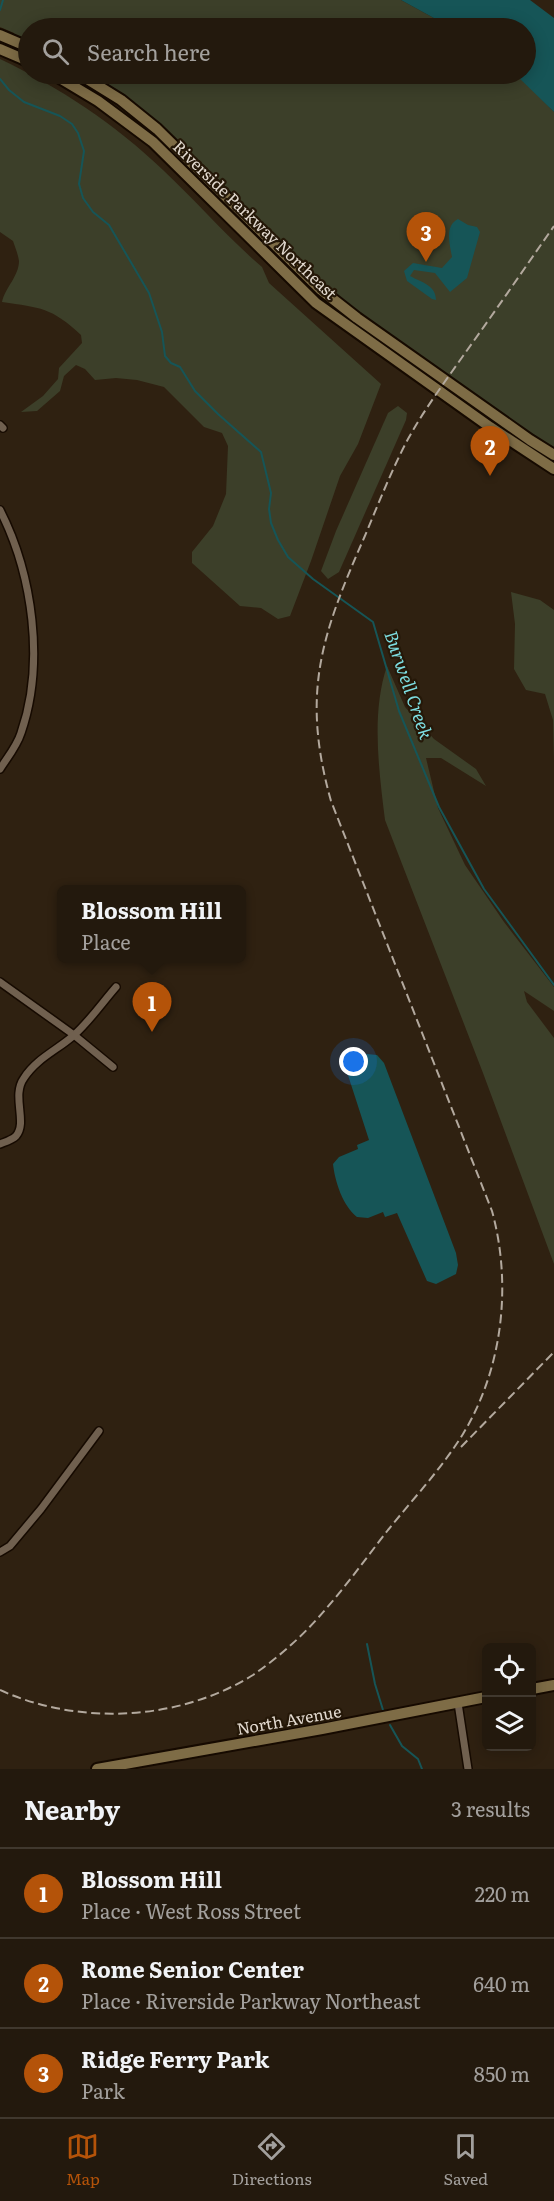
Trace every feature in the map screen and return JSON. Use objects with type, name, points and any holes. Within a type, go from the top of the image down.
[{"type":"main road","points":[[0,34],[18,42]]},
{"type":"main road","points":[[4,50],[18,56]]},
{"type":"main road","name":"Riverside Parkway Northeast","points":[[70,84],[108,107],[153,142],[316,303],[490,427],[554,469]]},
{"type":"main road","name":"Riverside Parkway Northeast","points":[[95,84],[121,100],[157,129],[304,275],[338,304],[554,455]]},
{"type":"main road","points":[[536,1688],[554,1685]]},
{"type":"main road","name":"North Avenue","points":[[96,1769],[482,1698]]},
{"type":"street","points":[[0,510],[19,561],[33,619],[32,695],[20,736],[0,769]]},
{"type":"street","points":[[0,982],[74,1035],[113,1067]]},
{"type":"street","points":[[0,1144],[12,1139],[19,1131],[21,1125],[18,1094],[24,1077],[38,1062],[74,1035],[116,987]]},
{"type":"street","points":[[0,1552],[10,1546],[99,1431]]},
{"type":"street","points":[[458,1702],[468,1769]]},
{"type":"green space","points":[[0,0],[401,0],[434,18],[18,18],[18,38],[13,36],[14,33],[0,27]]},
{"type":"green space","points":[[0,59],[18,68],[18,84],[48,84],[106,122],[145,153],[262,267],[269,283],[381,384],[358,444],[340,476],[290,616],[278,619],[261,608],[240,606],[192,563],[192,552],[213,526],[226,494],[228,446],[222,433],[204,427],[164,387],[137,380],[116,378],[95,380],[85,369],[76,365],[64,376],[60,391],[37,411],[21,412],[43,396],[58,379],[59,368],[82,343],[81,335],[53,314],[45,310],[2,302],[17,272],[19,261],[13,241],[0,232]]},
{"type":"green space","points":[[101,84],[527,84],[554,112],[554,449],[339,300],[276,241],[271,231],[173,138]]},
{"type":"green space","points":[[398,406],[407,413],[406,420],[339,572],[328,579],[321,571],[336,531],[388,413]]},
{"type":"green space","points":[[511,592],[540,600],[554,610],[554,762],[553,720],[545,694],[526,690],[514,669],[515,624]]},
{"type":"green space","points":[[387,666],[405,707],[434,739],[476,769],[486,786],[441,758],[426,758],[438,808],[465,865],[504,922],[554,987],[554,1011],[524,991],[527,1002],[554,1038],[554,1264],[385,820],[379,762],[378,722],[382,684]]},
{"type":"water","points":[[401,0],[530,0],[554,18],[554,112],[525,84],[536,84],[536,18],[434,18]]},
{"type":"water","points":[[458,219],[477,227],[480,232],[467,278],[450,292],[435,273],[414,270],[410,276],[431,287],[436,300],[432,299],[407,281],[404,271],[413,263],[442,268],[452,257],[449,231]]},
{"type":"water","points":[[367,1054],[377,1055],[384,1063],[456,1253],[458,1265],[456,1274],[436,1284],[427,1281],[397,1213],[385,1217],[383,1212],[368,1218],[357,1217],[348,1207],[338,1186],[333,1164],[339,1157],[358,1149],[357,1145],[369,1140],[346,1069],[354,1058]]},
{"type":"waterway","name":"Burwell Creek","points":[[0,10],[3,0]]},
{"type":"waterway","name":"Burwell Creek","points":[[0,79],[24,102],[60,116],[72,124],[78,133],[84,151],[79,184],[83,198],[93,212],[109,225],[149,293],[162,332],[165,356],[171,363],[180,367],[195,391],[261,452],[271,493],[269,509],[271,523],[288,557],[313,579],[373,622],[399,711],[439,807],[484,889],[554,985]]},
{"type":"waterway","points":[[367,1644],[383,1710]]},
{"type":"waterway","points":[[390,1725],[402,1746],[418,1759],[422,1769]]},
{"type":"railway","points":[[0,1690],[31,1702],[62,1709],[95,1713],[128,1713],[193,1702],[253,1675],[287,1648],[317,1619],[437,1471],[463,1434],[477,1408],[487,1382],[495,1354],[502,1296],[502,1267],[492,1211],[331,801],[317,729],[317,697],[320,666],[336,605],[402,451],[434,397],[554,226]]},
{"type":"railway","points":[[461,1447],[554,1352]]},
{"type":"place","name":"Ridge Ferry Park","points":[[426,262]]},
{"type":"place","name":"Rome Senior Center","points":[[490,476]]},
{"type":"place","name":"Blossom Hill","points":[[152,1032]]}]
